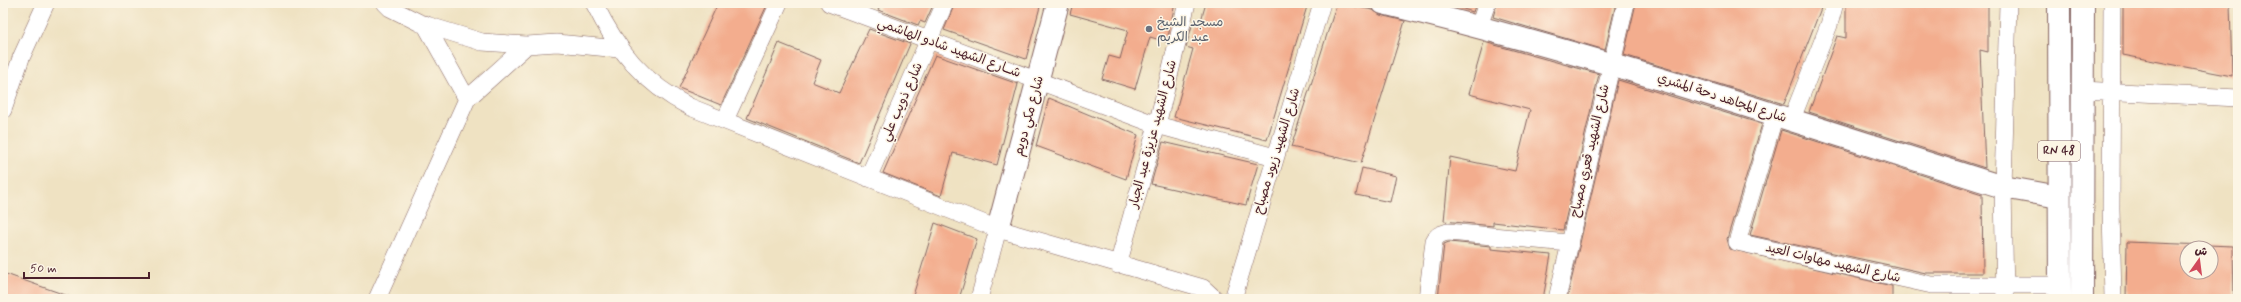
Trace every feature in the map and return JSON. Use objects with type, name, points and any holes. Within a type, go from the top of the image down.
[{"type":"main road","name":"شارع مكي دويم","points":[[998,229],[1058,3]]},
{"type":"main road","name":"شارع المجاهد دحة المشري","points":[[1383,3],[1479,26],[1610,62],[2004,187],[2059,197]]},
{"type":"main road","name":"RN 48","points":[[2059,3],[2060,292]]},
{"type":"main road","name":"RN 48","points":[[2082,299],[2083,3]]},
{"type":"street","points":[[3,110],[21,58],[46,3]]},
{"type":"street","points":[[385,3],[390,8],[425,24],[482,42],[527,45],[557,43],[619,49]]},
{"type":"street","points":[[725,120],[778,3]]},
{"type":"street","name":"شــارع الشهيد شادو الهاشمي","points":[[829,3],[928,42],[1157,125],[1275,157]]},
{"type":"street","name":"شارع ذويب علي","points":[[868,178],[944,3]]},
{"type":"street","name":"شارع الشهيد عزيزة عبد الجبار","points":[[1118,265],[1157,125],[1187,3]]},
{"type":"street","name":"شارع الشهيد زيود مصباح","points":[[1233,299],[1322,3]]},
{"type":"street","points":[[1479,26],[1487,3]]},
{"type":"street","name":"شارع الشهيد قعري مصباح","points":[[1557,299],[1610,62],[1626,3]]},
{"type":"street","points":[[1783,118],[1829,25],[1835,3]]},
{"type":"street","points":[[2005,292],[2004,187],[2008,3]]},
{"type":"street","points":[[2112,3],[2111,208],[2113,299]]},
{"type":"street","points":[[600,7],[619,49],[667,96],[690,107],[998,229],[1118,265],[1202,288],[1215,299]]},
{"type":"street","points":[[425,24],[467,98]]},
{"type":"street","points":[[377,299],[467,98],[527,45]]},
{"type":"street","points":[[2082,90],[2238,98]]},
{"type":"street","name":"شارع الشهيد مهاوات العيد","points":[[1783,118],[1737,242],[1932,285],[2005,292],[2060,292]]},
{"type":"street","points":[[979,299],[998,229]]},
{"type":"street","points":[[1427,299],[1434,242],[1437,236],[1441,234],[1448,232],[1569,244]]},
{"type":"building","points":[[718,3],[768,3],[721,105],[679,88]]},
{"type":"building","points":[[881,3],[934,3],[925,23],[920,21],[918,25],[878,10]]},
{"type":"building","points":[[955,3],[1041,3],[1026,59],[944,30]]},
{"type":"building","name":"مسجد الشيخ عبد الكريم","points":[[1073,3],[1175,3],[1167,42],[1150,37],[1135,89],[1102,79],[1109,56],[1120,59],[1128,30],[1070,14]]},
{"type":"building","points":[[1206,3],[1308,3],[1267,140],[1174,117],[1193,49],[1186,47],[1193,22],[1200,24]]},
{"type":"building","points":[[1337,3],[1373,10],[1380,15],[1405,21],[1361,163],[1291,147]]},
{"type":"building","points":[[1457,3],[1476,3],[1473,12],[1457,7]]},
{"type":"building","points":[[1497,3],[1616,3],[1605,50],[1493,17]]},
{"type":"building","points":[[1636,3],[1823,3],[1784,104],[1624,55]]},
{"type":"building","points":[[1846,3],[1988,3],[1988,52],[1980,50],[1985,168],[1809,112],[1837,36],[1846,38]]},
{"type":"building","points":[[2123,3],[2230,3],[2232,76],[2123,55]]},
{"type":"building","points":[[869,29],[910,44],[859,163],[747,118],[779,43],[821,60],[812,82],[839,93]]},
{"type":"building","points":[[1484,42],[1599,74],[1563,230],[1493,222],[1493,226],[1444,221],[1450,157],[1515,171],[1530,110],[1469,94]]},
{"type":"building","points":[[935,55],[1018,84],[997,165],[953,153],[941,196],[883,173]]},
{"type":"building","points":[[1618,80],[1762,124],[1727,239],[1730,249],[1892,286],[1892,299],[1567,299]]},
{"type":"building","points":[[1049,98],[1138,135],[1126,179],[1036,146]]},
{"type":"building","points":[[1781,130],[1982,194],[1983,273],[1926,273],[1750,235]]},
{"type":"building","points":[[1163,142],[1258,164],[1246,205],[1151,184]]},
{"type":"building","points":[[1362,168],[1396,176],[1390,202],[1356,195]]},
{"type":"building","points":[[935,223],[977,239],[959,299],[912,299]]},
{"type":"building","points":[[1449,242],[1491,246],[1491,249],[1551,255],[1543,299],[1438,299],[1444,244]]},
{"type":"building","points":[[2127,242],[2179,244],[2179,280],[2219,280],[2219,245],[2233,246],[2234,299],[2126,299]]},
{"type":"building","points":[[3,273],[71,297],[71,299],[3,299]]},
{"type":"place","name":"مسجد الشيخ عبد الكريم","points":[[1149,29]]}]
